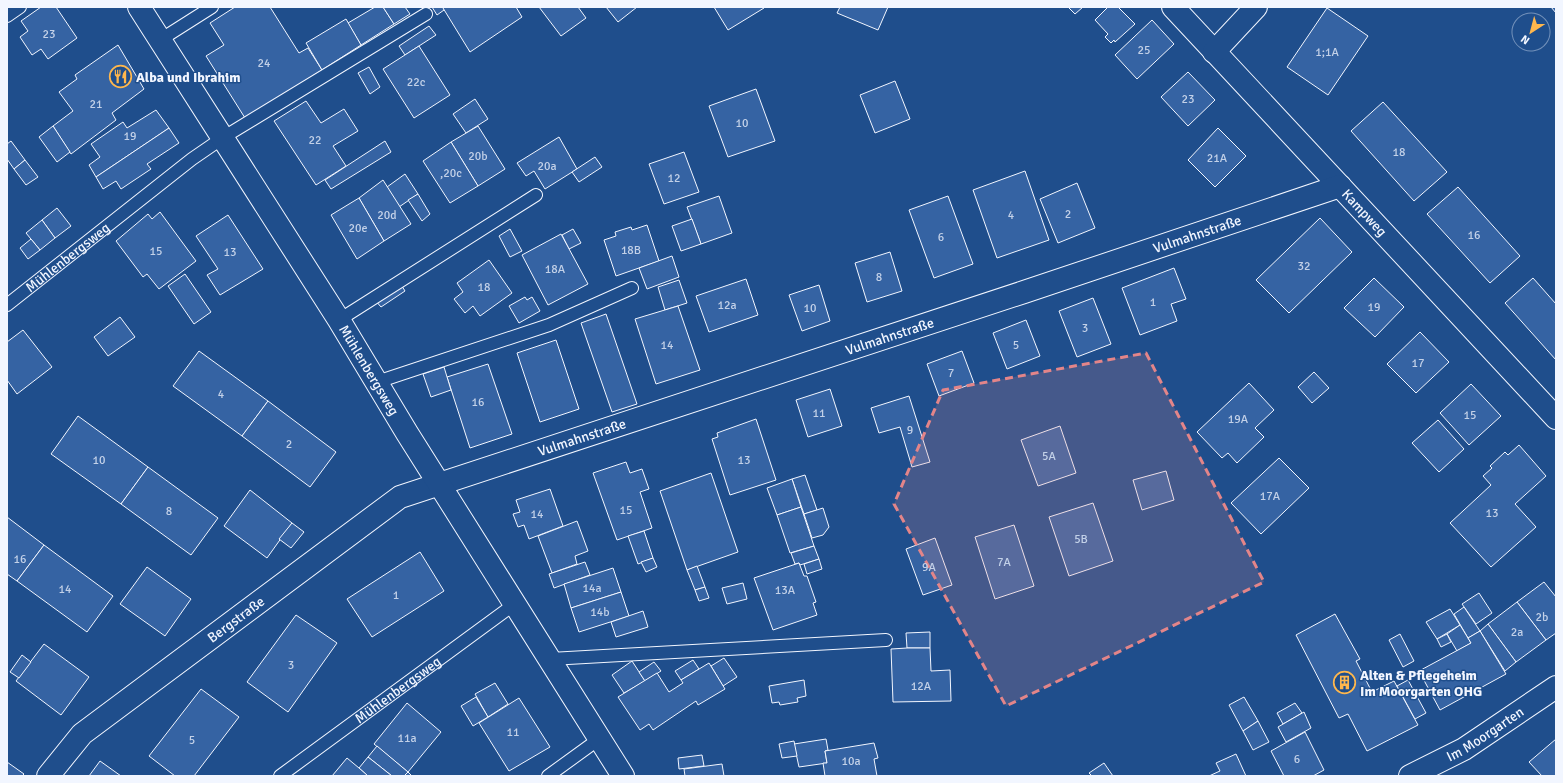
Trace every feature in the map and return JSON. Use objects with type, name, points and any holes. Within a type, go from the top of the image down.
[{"type":"street","name":"Mühlenbergsweg","points":[[139,7],[224,137],[339,320],[439,484],[516,603],[623,776]]},
{"type":"street","name":"Kampweg","points":[[1173,7],[1556,418]]},
{"type":"street","points":[[1214,52],[1256,7]]},
{"type":"street","name":"Vulmahnstraße","points":[[439,484],[1340,186]]},
{"type":"street","name":"Bergstraße","points":[[48,776],[82,734],[88,729],[400,497],[439,484]]},
{"type":"street","name":"Im Moorgarten","points":[[1410,776],[1464,749],[1556,687]]},
{"type":"lane","points":[[7,16],[20,7]]},
{"type":"lane","points":[[160,40],[212,7]]},
{"type":"lane","points":[[224,137],[426,14]]},
{"type":"lane","name":"Mühlenbergsweg","points":[[7,305],[192,159],[224,137]]},
{"type":"lane","points":[[339,320],[536,195]]},
{"type":"lane","points":[[377,382],[549,325],[632,288]]},
{"type":"lane","name":"Mühlenbergsweg","points":[[280,776],[516,603]]},
{"type":"lane","points":[[550,659],[886,640]]},
{"type":"lane","points":[[548,776],[599,739]]},
{"type":"highlighted area","points":[[1146,353],[1264,582],[1006,706],[894,504],[943,390]]},
{"type":"building","points":[[41,7],[56,7],[77,38],[48,59],[41,49],[32,55],[20,37],[28,31],[21,21]]},
{"type":"building","points":[[235,7],[270,7],[299,53],[308,48],[322,70],[245,118],[206,56],[224,45],[210,23]]},
{"type":"building","points":[[375,7],[383,7],[394,24],[361,45],[348,23]]},
{"type":"building","points":[[383,7],[405,7],[410,14],[394,24]]},
{"type":"building","points":[[432,7],[444,7],[444,10],[437,15]]},
{"type":"building","points":[[516,7],[522,17],[470,52],[443,8]]},
{"type":"building","points":[[539,7],[578,7],[586,18],[561,36]]},
{"type":"building","points":[[606,7],[637,7],[618,22]]},
{"type":"building","points":[[714,7],[763,7],[764,8],[728,30]]},
{"type":"building","points":[[840,7],[888,7],[878,30],[837,13]]},
{"type":"building","points":[[1068,7],[1083,7],[1075,14]]},
{"type":"building","points":[[1108,7],[1118,7],[1135,24],[1115,42],[1114,40],[1111,43],[1105,37],[1108,34],[1095,20]]},
{"type":"building","points":[[1551,7],[1556,7],[1556,13]]},
{"type":"building","points":[[1327,8],[1368,36],[1328,95],[1287,67]]},
{"type":"building","points":[[346,19],[361,45],[322,70],[306,43]]},
{"type":"building","points":[[1152,20],[1174,44],[1137,79],[1115,55]]},
{"type":"building","points":[[429,26],[436,35],[405,55],[399,46]]},
{"type":"building","points":[[118,45],[144,89],[112,113],[116,120],[71,154],[53,126],[73,111],[59,92],[77,79],[75,75]]},
{"type":"building","points":[[419,46],[450,95],[414,118],[383,69]]},
{"type":"building","points":[[369,67],[380,87],[370,94],[358,73]]},
{"type":"building","points":[[1188,72],[1215,100],[1188,126],[1161,97]]},
{"type":"building","points":[[895,81],[910,119],[875,133],[860,95]]},
{"type":"building","points":[[756,89],[775,141],[728,157],[709,106]]},
{"type":"building","points":[[475,99],[488,119],[466,133],[453,114]]},
{"type":"building","points":[[306,101],[321,123],[344,109],[358,131],[333,146],[346,166],[316,185],[274,121]]},
{"type":"building","points":[[1383,102],[1447,172],[1414,201],[1351,131]]},
{"type":"building","points":[[156,110],[169,128],[96,177],[89,165],[100,157],[91,144],[123,122],[127,128]]},
{"type":"building","points":[[53,126],[70,152],[57,162],[39,137]]},
{"type":"building","points":[[478,126],[505,169],[478,186],[451,142]]},
{"type":"building","points":[[169,128],[179,143],[147,164],[151,169],[121,189],[116,181],[103,189],[96,177]]},
{"type":"building","points":[[1218,128],[1246,156],[1215,187],[1188,160]]},
{"type":"building","points":[[559,137],[577,169],[545,189],[534,171],[526,176],[517,163]]},
{"type":"building","points":[[11,141],[25,160],[14,169],[7,159],[7,144]]},
{"type":"building","points":[[385,141],[391,152],[331,189],[325,180]]},
{"type":"building","points":[[451,142],[478,186],[450,203],[423,161]]},
{"type":"building","points":[[684,152],[699,192],[664,204],[649,164]]},
{"type":"building","points":[[595,157],[602,167],[579,182],[572,172]]},
{"type":"building","points":[[25,160],[38,177],[26,185],[14,169]]},
{"type":"building","points":[[1025,171],[1049,240],[997,258],[973,190]]},
{"type":"building","points":[[405,174],[418,194],[399,207],[387,187]]},
{"type":"building","points":[[383,180],[411,224],[384,241],[359,198]]},
{"type":"building","points":[[1077,183],[1095,228],[1058,243],[1040,199]]},
{"type":"building","points":[[1458,187],[1520,256],[1490,283],[1427,214]]},
{"type":"building","points":[[418,194],[430,214],[422,221],[408,200]]},
{"type":"building","points":[[719,196],[732,233],[701,244],[687,207]]},
{"type":"building","points":[[948,196],[973,264],[934,278],[909,210]]},
{"type":"building","points":[[359,198],[384,241],[357,259],[331,215]]},
{"type":"building","points":[[57,208],[71,226],[55,238],[42,220]]},
{"type":"building","points":[[160,212],[196,261],[159,289],[147,274],[143,277],[116,241],[148,214],[152,219]]},
{"type":"building","points":[[228,215],[263,269],[220,295],[207,275],[218,269],[196,236]]},
{"type":"building","points":[[1320,218],[1352,252],[1289,313],[1256,280]]},
{"type":"building","points":[[692,219],[701,244],[681,251],[672,226]]},
{"type":"building","points":[[42,220],[55,238],[40,250],[26,233]]},
{"type":"building","points":[[647,225],[659,261],[616,276],[604,240],[616,236],[615,232],[631,227],[632,230]]},
{"type":"building","points":[[510,229],[522,251],[510,257],[499,236]]},
{"type":"building","points":[[573,229],[581,243],[569,249],[562,235]]},
{"type":"building","points":[[561,234],[588,284],[548,305],[522,255]]},
{"type":"building","points":[[31,239],[40,250],[28,259],[20,248]]},
{"type":"building","points":[[890,252],[902,291],[867,302],[855,263]]},
{"type":"building","points":[[672,256],[679,277],[647,289],[639,268]]},
{"type":"building","points":[[489,260],[512,293],[480,316],[473,306],[465,313],[454,299],[463,292],[457,283]]},
{"type":"building","points":[[1174,268],[1186,299],[1171,304],[1177,321],[1140,335],[1122,288]]},
{"type":"building","points":[[185,274],[211,312],[194,324],[168,286]]},
{"type":"building","points":[[1374,278],[1404,307],[1375,337],[1344,308]]},
{"type":"building","points":[[1533,278],[1556,304],[1556,360],[1505,303]]},
{"type":"building","points":[[746,279],[758,315],[709,332],[696,296]]},
{"type":"building","points":[[679,280],[687,303],[665,310],[658,287]]},
{"type":"building","points":[[400,283],[405,291],[381,307],[375,300]]},
{"type":"building","points":[[819,285],[830,321],[802,331],[789,295]]},
{"type":"building","points":[[525,297],[527,300],[532,297],[540,311],[519,323],[509,306]]},
{"type":"building","points":[[1093,298],[1111,344],[1077,357],[1059,311]]},
{"type":"building","points":[[678,306],[700,370],[656,384],[635,319]]},
{"type":"building","points":[[606,314],[637,404],[612,412],[581,323]]},
{"type":"building","points":[[120,317],[135,337],[108,356],[94,337]]},
{"type":"building","points":[[1026,320],[1040,356],[1007,369],[993,333]]},
{"type":"building","points":[[23,330],[52,367],[17,394],[7,380],[7,342]]},
{"type":"building","points":[[1420,332],[1449,362],[1416,393],[1387,364]]},
{"type":"building","points":[[556,340],[579,409],[540,422],[517,353]]},
{"type":"building","points":[[199,351],[268,401],[242,436],[173,386]]},
{"type":"building","points":[[962,351],[974,383],[939,396],[927,364]]},
{"type":"building","points":[[488,364],[512,434],[470,448],[447,377]]},
{"type":"building","points":[[444,367],[451,390],[431,397],[423,374]]},
{"type":"building","points":[[1314,372],[1329,388],[1312,403],[1298,387]]},
{"type":"building","points":[[1249,383],[1274,410],[1255,428],[1264,437],[1237,463],[1228,453],[1222,458],[1197,432]]},
{"type":"building","points":[[1471,384],[1501,416],[1469,445],[1440,413]]},
{"type":"building","points":[[830,389],[842,426],[808,437],[796,400]]},
{"type":"building","points":[[909,396],[930,462],[912,467],[900,427],[879,433],[871,408]]},
{"type":"building","points":[[268,401],[336,452],[310,487],[242,436]]},
{"type":"building","points":[[78,416],[148,467],[121,504],[51,454]]},
{"type":"building","points":[[756,419],[776,480],[730,495],[712,439],[718,437],[717,433]]},
{"type":"building","points":[[1438,420],[1464,449],[1439,472],[1412,443]]},
{"type":"building","points":[[1060,426],[1076,473],[1038,486],[1021,440]]},
{"type":"building","points":[[1519,445],[1546,476],[1515,504],[1536,527],[1491,567],[1450,523],[1491,485],[1483,476],[1492,468],[1490,466],[1505,452],[1508,455]]},
{"type":"building","points":[[1279,458],[1309,488],[1261,534],[1231,503]]},
{"type":"building","points":[[626,462],[630,473],[642,469],[649,489],[640,492],[652,528],[617,540],[593,473]]},
{"type":"building","points":[[148,467],[218,518],[191,555],[121,504]]},
{"type":"building","points":[[1166,471],[1174,500],[1142,510],[1133,480]]},
{"type":"building","points":[[711,473],[738,552],[687,570],[660,491]]},
{"type":"building","points":[[805,475],[817,510],[804,514],[792,479]]},
{"type":"building","points":[[792,479],[801,507],[777,515],[767,488]]},
{"type":"building","points":[[550,489],[563,526],[529,539],[524,525],[518,527],[513,514],[520,512],[516,500]]},
{"type":"building","points":[[250,490],[292,523],[267,558],[224,526]]},
{"type":"building","points":[[1093,503],[1113,561],[1069,576],[1049,517]]},
{"type":"building","points":[[801,507],[814,546],[790,553],[777,515]]},
{"type":"building","points":[[823,508],[829,527],[823,535],[812,538],[804,514]]},
{"type":"building","points":[[7,517],[44,545],[17,581],[7,574]]},
{"type":"building","points":[[577,521],[588,551],[575,556],[577,564],[552,573],[538,536]]},
{"type":"building","points":[[292,523],[304,532],[291,548],[279,539]]},
{"type":"building","points":[[1014,525],[1034,586],[995,599],[975,537]]},
{"type":"building","points":[[644,531],[653,558],[638,564],[628,536]]},
{"type":"building","points":[[935,538],[952,585],[923,595],[906,549]]},
{"type":"building","points":[[44,545],[113,596],[87,632],[17,581]]},
{"type":"building","points":[[814,546],[819,559],[800,565],[799,563],[795,564],[791,553]]},
{"type":"building","points":[[420,552],[444,591],[372,637],[347,599]]},
{"type":"building","points":[[653,558],[657,567],[646,572],[641,562]]},
{"type":"building","points":[[819,559],[822,569],[807,574],[804,564]]},
{"type":"building","points":[[585,562],[590,575],[554,588],[549,574]]},
{"type":"building","points":[[799,563],[804,576],[807,576],[816,602],[813,603],[817,615],[773,630],[754,578]]},
{"type":"building","points":[[697,566],[705,587],[695,590],[687,570]]},
{"type":"building","points":[[147,567],[191,599],[165,636],[120,604]]},
{"type":"building","points":[[613,568],[621,592],[571,608],[564,584]]},
{"type":"building","points":[[1544,582],[1556,597],[1556,633],[1546,640],[1517,602]]},
{"type":"building","points":[[743,583],[747,599],[727,604],[722,588]]},
{"type":"building","points":[[705,587],[709,598],[699,601],[695,590]]},
{"type":"building","points":[[621,592],[629,616],[579,632],[571,608]]},
{"type":"building","points":[[1479,593],[1492,613],[1476,624],[1462,604]]},
{"type":"building","points":[[1517,602],[1546,640],[1516,662],[1488,624]]},
{"type":"building","points":[[1464,607],[1480,631],[1468,638],[1454,614]]},
{"type":"building","points":[[1450,609],[1460,625],[1437,639],[1426,622]]},
{"type":"building","points":[[643,611],[648,627],[616,637],[611,622]]},
{"type":"building","name":"Alten & Pflegeheim Im Moorgarten OHG","points":[[1335,614],[1360,659],[1356,661],[1372,692],[1394,681],[1418,725],[1367,751],[1348,714],[1339,718],[1296,635]]},
{"type":"building","points":[[296,615],[337,643],[288,712],[247,682]]},
{"type":"building","points":[[1488,624],[1516,662],[1505,671],[1480,631]]},
{"type":"building","points":[[1460,625],[1471,643],[1457,651],[1447,634]]},
{"type":"building","points":[[1480,631],[1506,674],[1440,710],[1419,671],[1471,643],[1468,638]]},
{"type":"building","points":[[930,632],[930,648],[907,648],[906,633]]},
{"type":"building","points":[[1400,634],[1414,661],[1403,667],[1389,640]]},
{"type":"building","points":[[1447,634],[1451,642],[1441,647],[1437,639]]},
{"type":"building","points":[[44,644],[89,677],[61,715],[16,681]]},
{"type":"building","points":[[930,648],[931,671],[950,670],[951,701],[893,702],[891,649]]},
{"type":"building","points":[[22,655],[31,662],[19,678],[10,672]]},
{"type":"building","points":[[724,658],[737,677],[723,686],[711,666]]},
{"type":"building","points":[[693,660],[699,669],[681,680],[675,671]]},
{"type":"building","points":[[632,661],[645,681],[624,693],[612,675]]},
{"type":"building","points":[[654,662],[661,671],[645,681],[639,672]]},
{"type":"building","points":[[709,663],[725,689],[698,705],[696,701],[653,730],[649,724],[640,730],[618,697],[657,673],[669,692],[683,683],[681,680]]},
{"type":"building","points":[[804,680],[806,696],[797,698],[798,702],[780,705],[779,702],[772,703],[769,686]]},
{"type":"building","points":[[1408,680],[1426,713],[1415,719],[1397,686]]},
{"type":"building","points":[[495,683],[508,704],[488,717],[475,694]]},
{"type":"building","points":[[201,689],[239,717],[194,776],[175,776],[149,756]]},
{"type":"building","points":[[476,697],[488,717],[473,726],[461,706]]},
{"type":"building","points":[[1244,697],[1258,721],[1243,731],[1229,705]]},
{"type":"building","points":[[519,698],[550,747],[509,771],[479,723]]},
{"type":"building","points":[[407,703],[441,732],[408,772],[374,744]]},
{"type":"building","points":[[1295,703],[1302,713],[1283,724],[1277,713]]},
{"type":"building","points":[[1304,712],[1311,728],[1286,742],[1278,727]]},
{"type":"building","points":[[1258,721],[1269,742],[1253,750],[1243,731]]},
{"type":"building","points":[[1305,732],[1324,770],[1313,776],[1284,776],[1271,751]]},
{"type":"building","points":[[826,739],[828,750],[825,751],[827,763],[799,767],[794,744]]},
{"type":"building","points":[[1556,739],[1556,776],[1542,776],[1529,762]]},
{"type":"building","points":[[794,741],[797,756],[782,758],[779,744]]},
{"type":"building","points":[[874,743],[878,758],[874,759],[877,776],[825,776],[823,763],[827,763],[825,751]]},
{"type":"building","points":[[377,746],[408,772],[404,776],[392,776],[368,757]]},
{"type":"building","points":[[1236,754],[1246,776],[1209,776],[1220,771],[1216,763]]},
{"type":"building","points":[[702,755],[704,766],[679,769],[678,758]]},
{"type":"building","points":[[368,757],[392,776],[368,776],[359,768]]},
{"type":"building","points":[[347,758],[359,768],[368,776],[332,776]]},
{"type":"building","points":[[100,761],[121,776],[89,776]]},
{"type":"building","points":[[7,762],[24,774],[22,776],[7,776]]},
{"type":"building","points":[[1104,763],[1113,776],[1092,776],[1089,773]]},
{"type":"building","points":[[722,764],[724,776],[685,776],[684,769]]},
{"type":"building","points":[[408,772],[412,776],[404,776]]},
{"type":"place","name":"Alba und Ibrahim","points":[[121,77]]},
{"type":"place","name":"Alten & Pflegeheim Im Moorgarten OHG","points":[[1344,683]]}]
